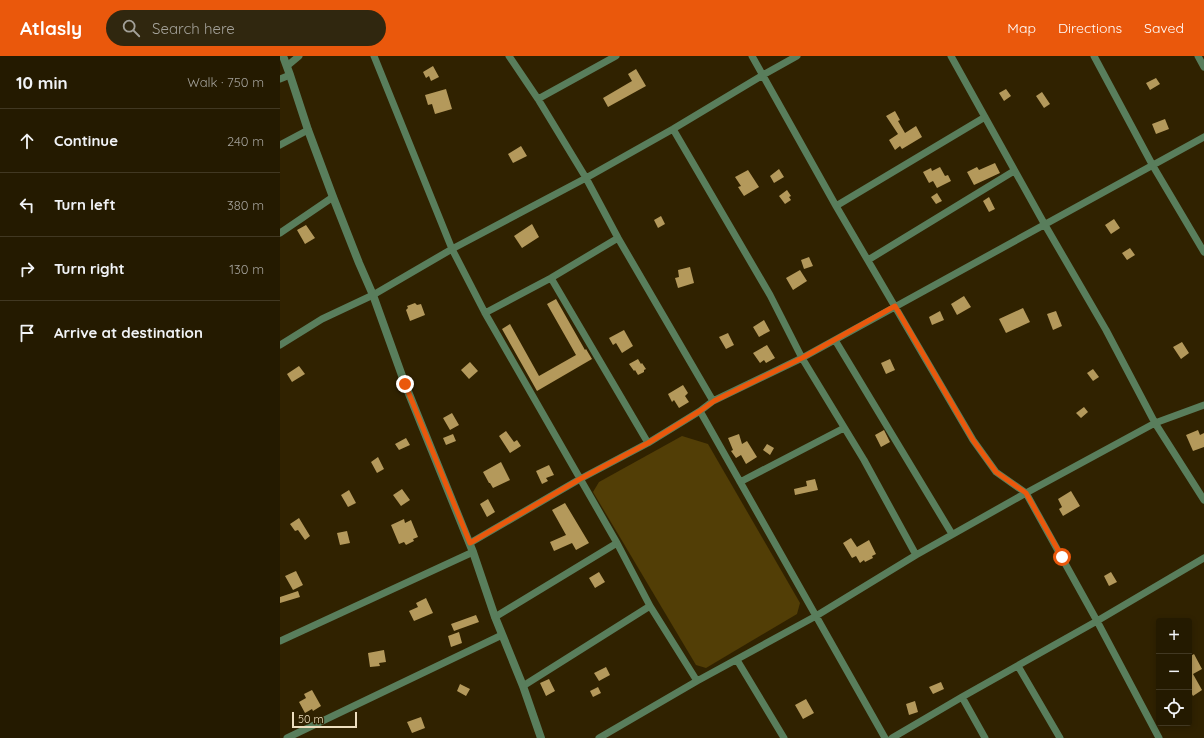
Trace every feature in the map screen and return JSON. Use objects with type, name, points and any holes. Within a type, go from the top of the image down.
[{"type":"street","points":[[283,56],[289,70],[308,130],[358,263],[373,295],[405,384],[470,543],[495,617],[542,738]]},
{"type":"street","points":[[280,79],[289,70],[299,56]]},
{"type":"street","points":[[374,56],[452,249],[485,313],[617,543],[650,606],[697,681]]},
{"type":"street","points":[[509,56],[538,99],[586,178],[618,238],[714,401]]},
{"type":"street","points":[[538,99],[616,56]]},
{"type":"street","points":[[752,56],[836,206],[973,440],[996,472],[1026,493],[1097,621],[1159,738]]},
{"type":"street","points":[[280,345],[322,319],[373,295],[452,249],[586,178],[797,56]]},
{"type":"street","points":[[951,56],[1045,226],[1106,330],[1156,423],[1204,500]]},
{"type":"street","points":[[1094,56],[1153,166],[1204,252]]},
{"type":"street","points":[[1198,56],[1204,67]]},
{"type":"street","points":[[836,206],[985,117]]},
{"type":"street","points":[[673,129],[770,295],[802,358],[864,460],[916,555]]},
{"type":"street","points":[[280,145],[308,130]]},
{"type":"street","points":[[470,543],[580,479],[648,443],[714,401],[802,358],[895,306],[1045,226],[1204,137]]},
{"type":"street","points":[[868,260],[1014,171]]},
{"type":"street","points":[[280,233],[333,197]]},
{"type":"street","points":[[485,313],[551,278],[618,238]]},
{"type":"street","points":[[551,278],[648,443]]},
{"type":"street","points":[[835,340],[952,534]]},
{"type":"street","points":[[599,738],[697,681],[816,616],[916,555],[1026,493],[1156,423],[1204,405]]},
{"type":"street","points":[[700,411],[885,738]]},
{"type":"street","points":[[740,482],[844,428]]},
{"type":"street","points":[[495,617],[617,543]]},
{"type":"street","points":[[280,641],[473,552]]},
{"type":"street","points":[[892,738],[1204,558]]},
{"type":"street","points":[[522,686],[650,606]]},
{"type":"street","points":[[287,738],[502,635]]},
{"type":"street","points":[[737,660],[784,738]]},
{"type":"street","points":[[1018,666],[1060,738]]},
{"type":"street","points":[[962,697],[985,738]]},
{"type":"shaded area","points":[[682,436],[708,444],[800,603],[797,614],[706,668],[696,665],[593,492],[599,482]]},
{"type":"building","points":[[433,66],[439,77],[431,81],[429,76],[426,78],[423,72]]},
{"type":"building","points":[[636,69],[646,86],[608,107],[603,98],[632,81],[628,74]]},
{"type":"building","points":[[1156,78],[1160,84],[1150,90],[1146,83]]},
{"type":"building","points":[[446,89],[452,109],[435,114],[432,104],[428,105],[425,95]]},
{"type":"building","points":[[1006,89],[1011,96],[1004,101],[999,93]]},
{"type":"building","points":[[1042,92],[1050,104],[1044,108],[1036,96]]},
{"type":"building","points":[[895,111],[900,120],[898,121],[905,133],[916,126],[922,137],[902,149],[900,146],[895,150],[889,140],[898,134],[886,116]]},
{"type":"building","points":[[1165,119],[1169,129],[1156,134],[1152,124]]},
{"type":"building","points":[[521,146],[527,156],[513,163],[508,154]]},
{"type":"building","points":[[995,163],[1000,173],[974,185],[967,172],[977,167],[979,170]]},
{"type":"building","points":[[940,167],[945,176],[948,175],[951,181],[937,188],[933,181],[929,183],[923,172],[931,168],[932,171]]},
{"type":"building","points":[[779,169],[784,177],[774,183],[770,176]]},
{"type":"building","points":[[748,170],[759,187],[744,196],[738,187],[741,186],[735,177]]},
{"type":"building","points":[[787,190],[791,196],[789,197],[791,200],[785,204],[779,196]]},
{"type":"building","points":[[937,193],[942,201],[936,204],[931,197]]},
{"type":"building","points":[[989,197],[995,209],[989,212],[983,201]]},
{"type":"building","points":[[661,216],[665,224],[658,228],[654,220]]},
{"type":"building","points":[[1114,219],[1120,228],[1111,234],[1105,225]]},
{"type":"building","points":[[532,224],[539,237],[522,248],[514,236]]},
{"type":"building","points":[[306,225],[315,238],[305,244],[297,230]]},
{"type":"building","points":[[1130,248],[1135,255],[1127,260],[1122,253]]},
{"type":"building","points":[[809,257],[813,266],[804,269],[801,260]]},
{"type":"building","points":[[690,267],[694,283],[678,288],[675,278],[679,277],[678,270]]},
{"type":"building","points":[[800,270],[807,281],[793,290],[786,278]]},
{"type":"building","points":[[964,296],[971,307],[957,315],[951,304]]},
{"type":"building","points":[[556,299],[585,350],[586,349],[592,359],[537,391],[502,329],[510,324],[539,376],[576,355],[547,304]]},
{"type":"building","points":[[415,303],[417,305],[421,304],[425,315],[410,321],[406,310],[408,308],[407,306]]},
{"type":"building","points":[[1023,308],[1030,322],[1006,333],[999,319]]},
{"type":"building","points":[[940,311],[944,320],[932,325],[929,317]]},
{"type":"building","points":[[1056,311],[1062,326],[1053,330],[1047,314]]},
{"type":"building","points":[[764,320],[770,331],[759,337],[753,327]]},
{"type":"building","points":[[624,330],[633,346],[622,353],[616,343],[613,345],[609,338]]},
{"type":"building","points":[[728,333],[734,345],[726,349],[719,337]]},
{"type":"building","points":[[1182,342],[1189,353],[1181,359],[1173,347]]},
{"type":"building","points":[[767,345],[775,358],[766,363],[764,360],[760,363],[753,353]]},
{"type":"building","points":[[638,359],[646,369],[638,375],[629,364]]},
{"type":"building","points":[[890,359],[895,370],[886,374],[881,363]]},
{"type":"building","points":[[470,362],[478,371],[469,379],[461,370]]},
{"type":"building","points":[[299,366],[305,374],[292,382],[287,374]]},
{"type":"building","points":[[1093,369],[1099,377],[1093,381],[1087,373]]},
{"type":"building","points":[[683,385],[688,393],[685,396],[689,402],[679,408],[674,400],[672,402],[668,394]]},
{"type":"building","points":[[1084,407],[1088,412],[1081,418],[1076,413]]},
{"type":"building","points":[[452,413],[459,425],[450,430],[443,418]]},
{"type":"building","points":[[884,430],[890,442],[881,447],[875,435]]},
{"type":"building","points":[[1198,430],[1200,435],[1204,433],[1204,447],[1193,451],[1186,435]]},
{"type":"building","points":[[506,431],[514,442],[517,440],[521,446],[510,453],[499,436]]},
{"type":"building","points":[[453,434],[456,441],[446,445],[443,438]]},
{"type":"building","points":[[739,434],[742,444],[747,441],[757,457],[746,464],[741,455],[736,458],[731,451],[733,450],[728,438]]},
{"type":"building","points":[[406,438],[410,445],[399,450],[395,444]]},
{"type":"building","points":[[767,444],[774,448],[770,455],[763,450]]},
{"type":"building","points":[[378,457],[384,469],[377,473],[371,462]]},
{"type":"building","points":[[501,462],[510,480],[493,488],[483,472]]},
{"type":"building","points":[[549,465],[554,475],[546,478],[548,481],[542,484],[536,471]]},
{"type":"building","points":[[815,479],[818,490],[795,495],[794,489],[807,486],[806,481]]},
{"type":"building","points":[[402,489],[410,500],[401,506],[393,495]]},
{"type":"building","points":[[349,490],[356,503],[348,507],[341,495]]},
{"type":"building","points":[[1071,491],[1080,506],[1063,516],[1059,509],[1062,507],[1058,499]]},
{"type":"building","points":[[488,499],[495,512],[487,517],[480,504]]},
{"type":"building","points":[[565,503],[589,543],[576,550],[572,543],[554,551],[550,542],[566,535],[552,510]]},
{"type":"building","points":[[299,518],[310,536],[305,540],[298,530],[295,531],[290,524]]},
{"type":"building","points":[[404,519],[405,523],[411,520],[418,537],[406,545],[404,542],[399,544],[391,525]]},
{"type":"building","points":[[347,531],[350,543],[340,545],[337,533]]},
{"type":"building","points":[[851,538],[857,547],[869,540],[876,554],[872,556],[873,558],[865,562],[864,560],[860,563],[856,556],[852,558],[843,543]]},
{"type":"building","points":[[296,571],[303,585],[293,590],[285,576]]},
{"type":"building","points":[[599,572],[605,582],[595,588],[589,578]]},
{"type":"building","points":[[1111,572],[1117,582],[1109,586],[1104,576]]},
{"type":"building","points":[[298,591],[300,597],[280,603],[280,597]]},
{"type":"building","points":[[426,598],[433,613],[414,621],[409,611],[418,607],[416,603]]},
{"type":"building","points":[[476,615],[479,622],[454,631],[451,624]]},
{"type":"building","points":[[459,632],[462,643],[451,647],[448,636]]},
{"type":"building","points":[[384,650],[386,662],[379,663],[380,666],[370,667],[368,653]]},
{"type":"building","points":[[1194,654],[1202,669],[1193,674],[1202,690],[1193,696],[1192,694],[1192,655]]},
{"type":"building","points":[[606,667],[610,675],[599,681],[594,673]]},
{"type":"building","points":[[549,679],[555,691],[546,696],[540,683]]},
{"type":"building","points":[[941,682],[944,689],[933,694],[929,687]]},
{"type":"building","points":[[460,684],[470,689],[466,696],[457,691]]},
{"type":"building","points":[[598,687],[601,693],[593,697],[590,691]]},
{"type":"building","points":[[312,690],[321,706],[313,711],[312,709],[305,713],[299,702],[306,698],[304,694]]},
{"type":"building","points":[[806,699],[814,713],[803,719],[795,705]]},
{"type":"building","points":[[915,701],[918,712],[909,715],[906,704]]},
{"type":"building","points":[[421,717],[425,728],[412,733],[407,722]]},
{"type":"route","points":[[405,384],[470,543],[580,479],[648,443],[714,401],[802,358],[895,306],[973,440],[996,472],[1026,493],[1062,557]]}]
